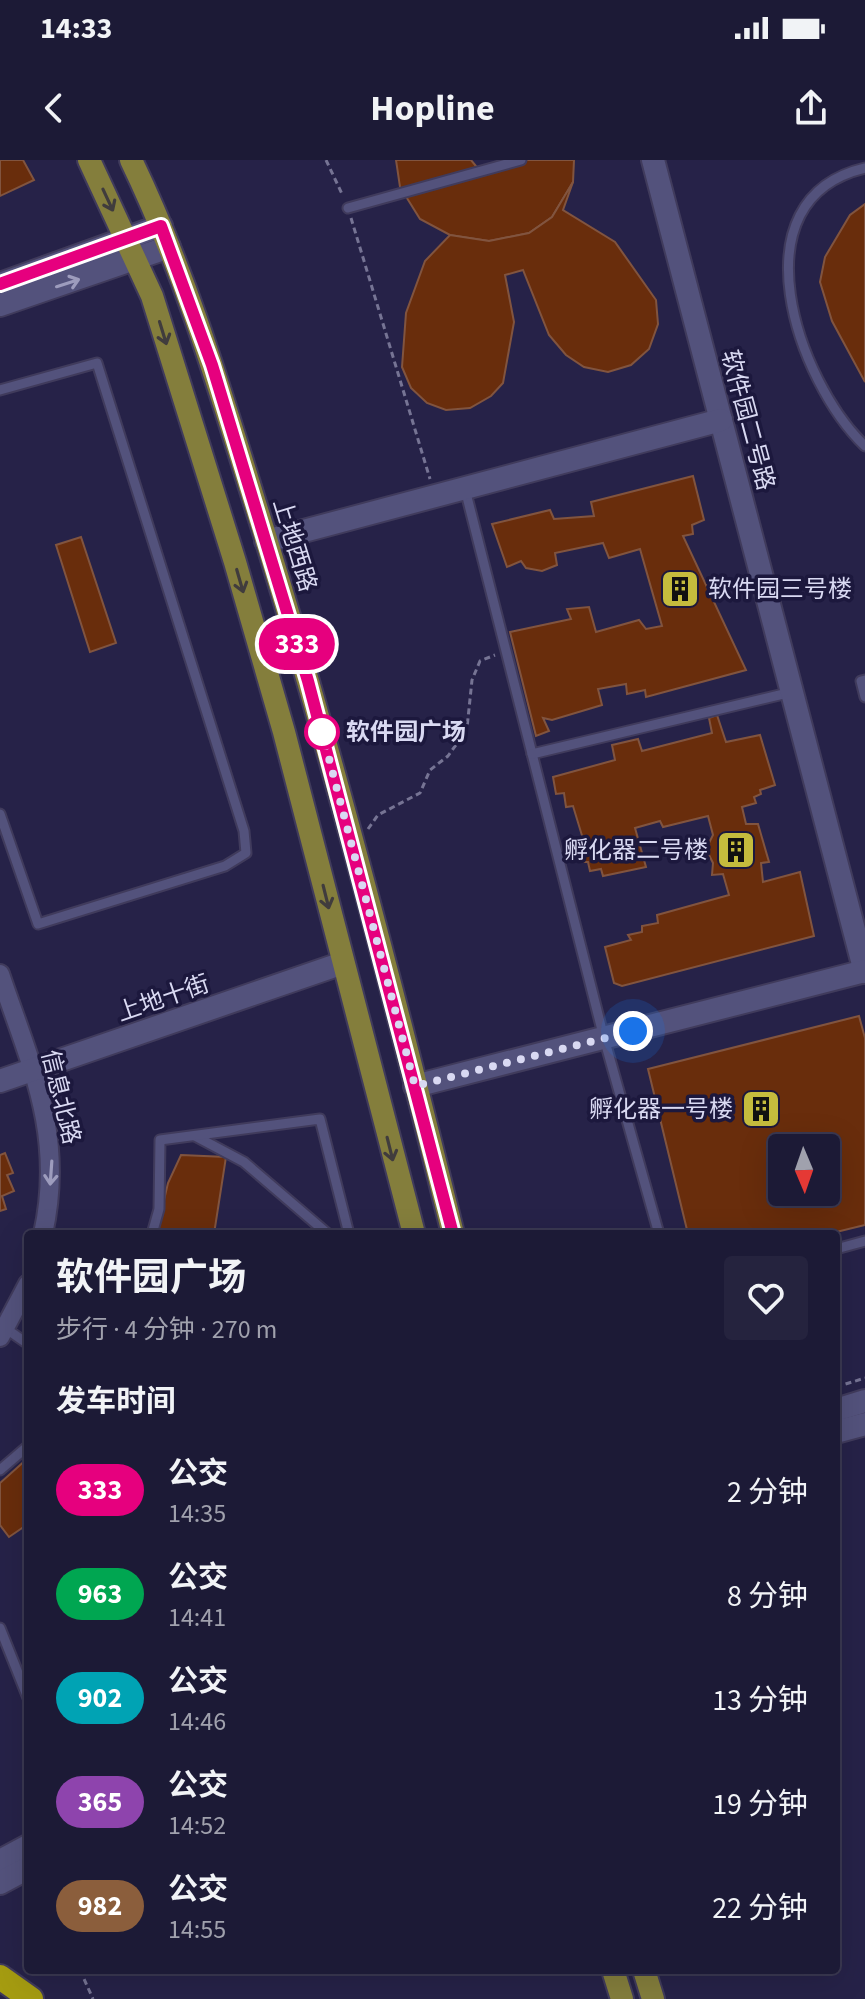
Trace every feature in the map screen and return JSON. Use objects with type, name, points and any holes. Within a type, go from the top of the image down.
[{"type":"highway","points":[[0,1977],[31,1999]]},
{"type":"main road","points":[[89,160],[152,296],[267,670],[413,1230]]},
{"type":"main road","name":"上地西路","points":[[131,160],[165,237],[212,365],[308,681],[452,1230]]},
{"type":"main road","points":[[614,1974],[622,1999]]},
{"type":"main road","points":[[645,1974],[653,1999]]},
{"type":"street","name":"软件园二号路","points":[[653,160],[865,972]]},
{"type":"street","points":[[0,305],[165,237]]},
{"type":"street","points":[[0,284],[131,250]]},
{"type":"street","points":[[266,541],[721,420]]},
{"type":"street","name":"上地十街","points":[[0,1081],[343,963]]},
{"type":"street","points":[[415,1086],[865,972]]},
{"type":"street","name":"信息北路","points":[[0,974],[50,1129],[52,1163],[44,1230]]},
{"type":"street","points":[[3,1333],[24,1292]]},
{"type":"street","points":[[840,1409],[865,1401]]},
{"type":"street","points":[[840,1431],[865,1424]]},
{"type":"street","points":[[0,1861],[24,1848]]},
{"type":"street","points":[[0,1883],[24,1870]]},
{"type":"lane","points":[[348,208],[521,160]]},
{"type":"lane","points":[[863,165],[839,176],[811,199],[795,227],[789,274],[796,321],[814,376],[834,413],[865,446]]},
{"type":"lane","points":[[0,390],[97,363],[244,831],[246,853],[225,866],[38,924],[0,814]]},
{"type":"lane","points":[[465,489],[604,1038],[658,1230]]},
{"type":"lane","points":[[865,680],[861,681],[865,697]]},
{"type":"lane","points":[[532,754],[792,692]]},
{"type":"lane","points":[[153,1230],[159,1209],[160,1140],[320,1119],[348,1230]]},
{"type":"lane","points":[[195,1136],[244,1162],[323,1230]]},
{"type":"lane","points":[[840,1248],[865,1241]]},
{"type":"lane","points":[[3,1333],[24,1342]]},
{"type":"lane","points":[[0,1470],[24,1449]]},
{"type":"lane","points":[[0,1628],[24,1688]]},
{"type":"path","points":[[326,160],[348,208],[435,497]]},
{"type":"path","points":[[363,841],[378,815],[420,793],[430,770],[448,756],[467,728],[472,680],[480,661],[506,652]]},
{"type":"path","points":[[840,1386],[865,1378]]},
{"type":"path","points":[[82,1974],[93,1999]]},
{"type":"building","points":[[0,160],[23,160],[34,180],[0,196]]},
{"type":"building","points":[[396,160],[471,160],[480,171],[493,171],[502,160],[574,160],[573,182],[552,217],[529,233],[489,241],[450,235],[420,219],[400,187]]},
{"type":"building","points":[[573,182],[563,210],[615,242],[656,300],[658,324],[649,349],[631,365],[608,372],[584,367],[566,355],[549,335],[523,270],[505,275],[514,322],[503,383],[491,396],[470,408],[446,410],[427,403],[411,388],[402,367],[406,313],[425,261],[450,235],[489,241],[529,233],[552,217]]},
{"type":"building","points":[[865,204],[865,382],[832,321],[820,282],[825,257],[850,215]]},
{"type":"building","name":"软件园三号楼","points":[[693,476],[704,520],[692,525],[693,534],[683,536],[746,670],[646,697],[645,690],[627,694],[626,684],[598,689],[602,705],[552,720],[543,718],[549,731],[536,736],[510,632],[571,619],[567,609],[589,607],[596,632],[639,620],[646,629],[662,626],[640,549],[609,558],[603,543],[555,553],[557,565],[542,571],[526,568],[521,561],[507,567],[492,524],[550,510],[554,519],[594,516],[591,502]]},
{"type":"building","points":[[81,537],[116,643],[90,652],[56,545]]},
{"type":"building","name":"孵化器二号楼","points":[[717,715],[726,742],[760,735],[775,785],[760,790],[761,794],[754,797],[756,803],[742,807],[746,824],[758,824],[769,862],[761,863],[763,882],[800,872],[814,936],[622,986],[614,983],[605,947],[631,940],[628,935],[642,932],[642,926],[658,923],[657,915],[729,895],[723,874],[712,875],[713,863],[706,849],[713,835],[708,816],[663,827],[660,821],[635,828],[646,867],[603,876],[601,869],[590,871],[588,862],[584,862],[582,853],[587,852],[573,806],[566,807],[564,793],[556,794],[553,777],[615,760],[612,745],[638,739],[642,751],[712,733],[709,718]]},
{"type":"building","name":"孵化器一号楼","points":[[859,1016],[865,1038],[865,1225],[840,1230],[687,1230],[648,1069]]},
{"type":"building","points":[[5,1153],[13,1173],[7,1175],[14,1191],[2,1196],[6,1209],[0,1211],[0,1155]]},
{"type":"building","points":[[181,1155],[226,1157],[215,1230],[157,1230],[168,1183]]},
{"type":"building","points":[[24,1462],[24,1527],[9,1537],[0,1525],[0,1483]]},
{"type":"bus line","name":"333","points":[[0,284],[161,226],[212,365],[308,681],[452,1230]]},
{"type":"place","name":"软件园三号楼","points":[[680,589]]},
{"type":"place","name":"软件园广场","points":[[322,732]]},
{"type":"place","name":"孵化器二号楼","points":[[736,850]]},
{"type":"place","name":"孵化器一号楼","points":[[761,1109]]},
{"type":"route","points":[[322,732],[415,1086],[633,1031]]}]
